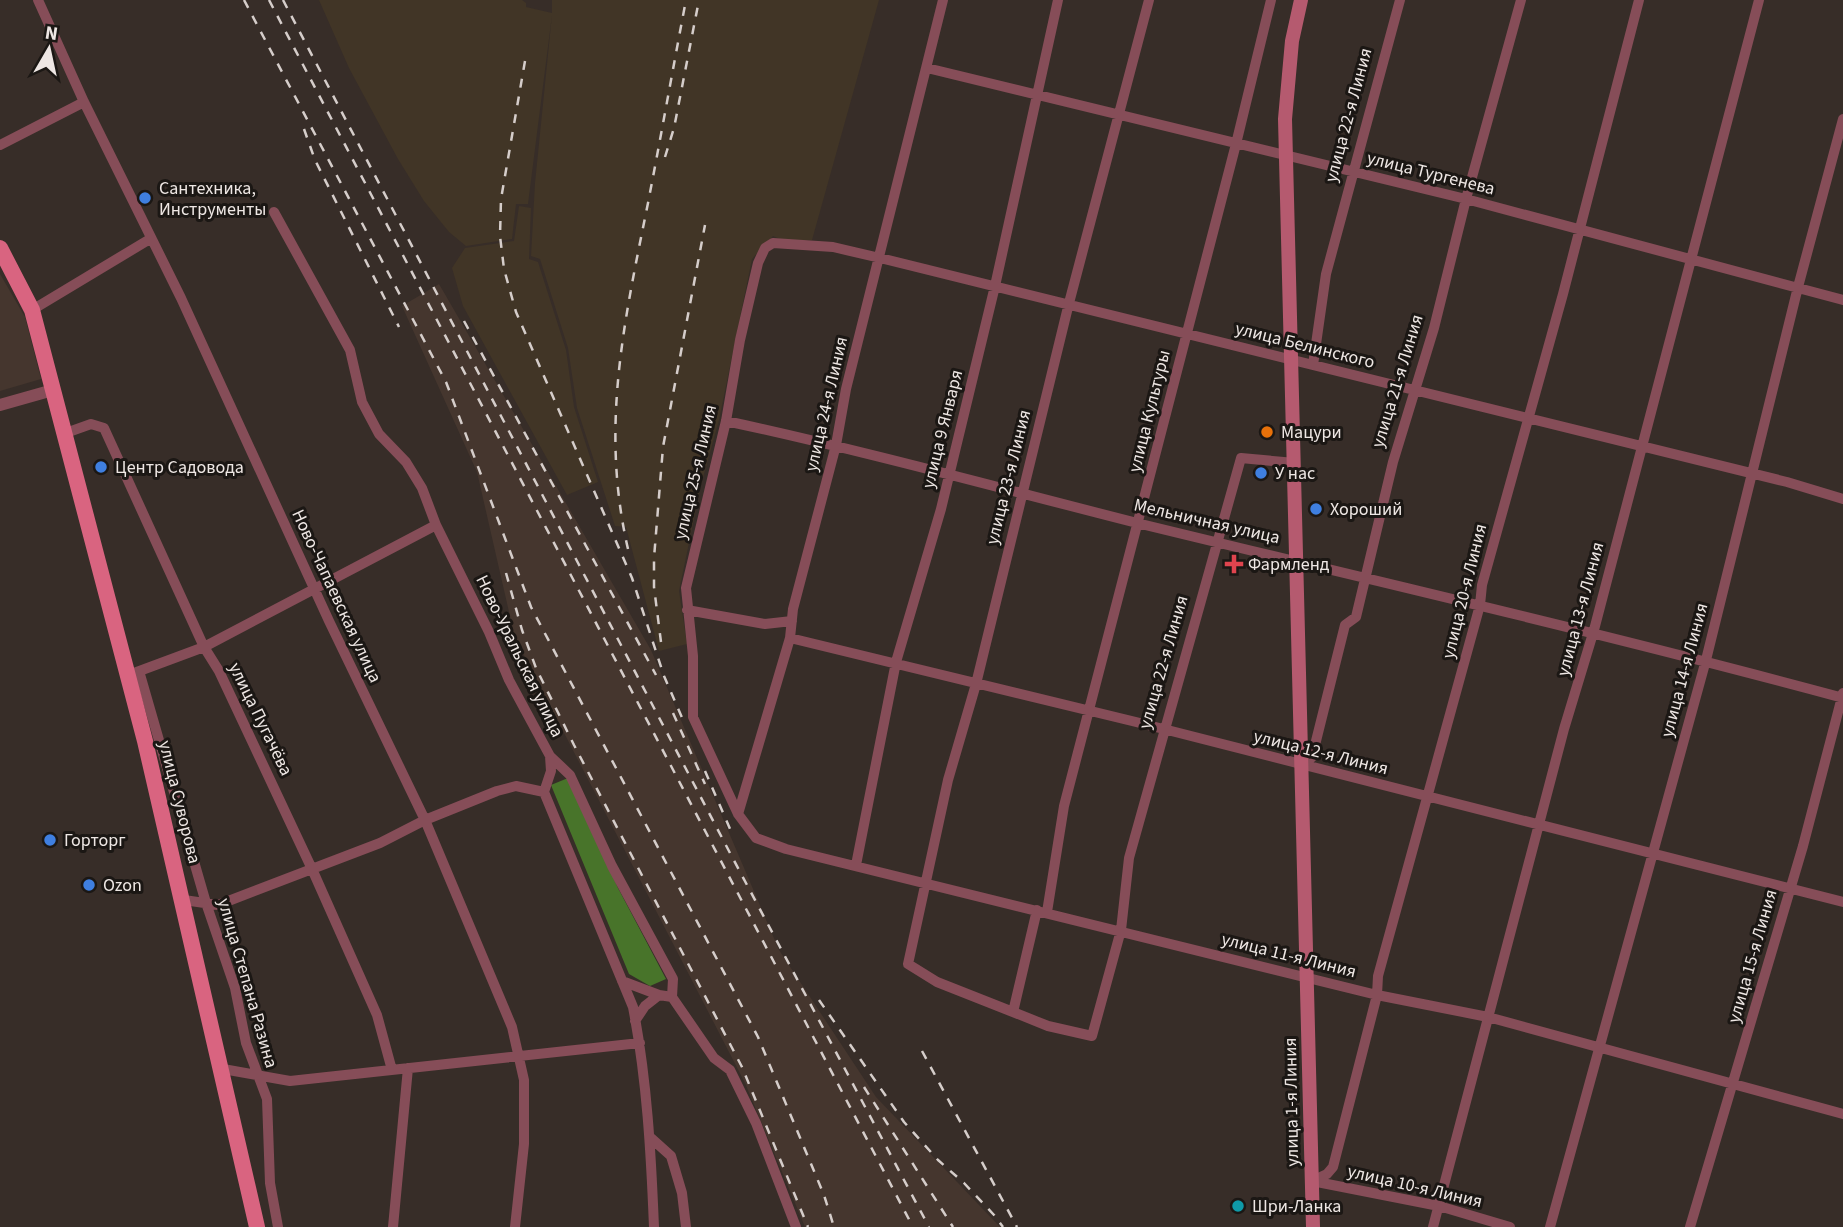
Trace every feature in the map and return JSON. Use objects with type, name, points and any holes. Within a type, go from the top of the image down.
[{"type":"main road","points":[[1298,560],[1285,119],[1292,41],[1301,0]]},
{"type":"main road","name":"улица Суворова","points":[[0,248],[32,310],[63,434],[133,673],[257,1227]]},
{"type":"main road","name":"улица 21-я Линия","points":[[1298,560],[1308,977]]},
{"type":"main road","name":"улица 1-я Линия","points":[[1308,977],[1312,1227]]},
{"type":"street","name":"Ново-Чапаевская улица","points":[[38,0],[84,102],[181,298],[314,589],[425,820],[512,1027],[524,1080],[524,1144],[515,1227]]},
{"type":"street","name":"улица 24-я Линия","points":[[738,814],[790,638],[793,608],[836,445],[846,389],[943,0]]},
{"type":"street","name":"улица 9 Января","points":[[856,866],[896,662],[926,565],[949,475],[995,286],[1058,0]]},
{"type":"street","name":"улица 23-я Линия","points":[[1013,1012],[937,982],[908,964],[948,780],[976,684],[1069,303],[1149,0]]},
{"type":"street","name":"улица Культуры","points":[[1013,1012],[1042,911],[1064,806],[1139,523],[1271,0]]},
{"type":"street","name":"улица 22-я Линия","points":[[1313,365],[1326,274],[1400,0]]},
{"type":"street","name":"улица 21-я Линия","points":[[1303,766],[1312,757],[1345,625],[1356,617],[1393,462],[1434,328],[1466,199],[1521,0]]},
{"type":"street","name":"улица 20-я Линия","points":[[1312,1181],[1327,1174],[1332,1167],[1377,995],[1378,976],[1429,797],[1480,604],[1482,584],[1530,418],[1639,0]]},
{"type":"street","name":"улица 13-я Линия","points":[[1433,1227],[1759,0]]},
{"type":"street","name":"улица Тургенева","points":[[927,68],[1466,199],[1843,300]]},
{"type":"street","points":[[0,145],[84,102]]},
{"type":"street","name":"улица 14-я Линия","points":[[1550,1227],[1706,660],[1798,287],[1843,120]]},
{"type":"street","name":"Ново-Уральская улица","points":[[274,212],[350,350],[362,402],[379,434],[406,462],[422,488],[436,525],[489,632],[509,680],[550,756],[551,771],[544,792]]},
{"type":"street","points":[[32,310],[150,239]]},
{"type":"street","name":"улица 25-я Линия","points":[[738,814],[693,717],[693,656],[686,588],[726,421],[740,340],[758,263],[765,248],[780,242],[833,247],[880,258]]},
{"type":"street","name":"улица Белинского","points":[[880,258],[1642,446],[1843,499]]},
{"type":"street","points":[[0,405],[53,390]]},
{"type":"street","name":"Мельничная улица","points":[[726,421],[836,445],[1139,523],[1480,604],[1843,696]]},
{"type":"street","name":"улица Пугачёва","points":[[63,434],[91,424],[104,428],[204,647],[219,671],[312,869],[377,1015],[392,1070]]},
{"type":"street","name":"улица 22-я Линия","points":[[1013,1012],[1048,1026],[1092,1037],[1121,930],[1129,858],[1241,458],[1294,463]]},
{"type":"street","points":[[133,673],[204,647],[436,525]]},
{"type":"street","points":[[687,610],[765,624],[792,621]]},
{"type":"street","name":"улица 12-я Линия","points":[[790,638],[896,662],[1843,902]]},
{"type":"street","name":"улица Степана Разина","points":[[133,673],[235,988],[246,1043],[256,1075],[267,1099],[270,1183],[278,1227]]},
{"type":"street","name":"улица 15-я Линия","points":[[1690,1227],[1790,889],[1843,696]]},
{"type":"street","points":[[550,756],[570,775],[612,866],[673,979],[672,997],[714,1058],[730,1070],[756,1123],[796,1227]]},
{"type":"street","points":[[184,900],[218,905],[380,843],[425,820],[507,788],[516,786],[544,792],[633,1007],[640,1043],[650,1138],[654,1227]]},
{"type":"street","name":"улица 11-я Линия","points":[[738,814],[756,838],[786,849],[1377,995],[1488,1017],[1843,1114]]},
{"type":"street","points":[[622,981],[672,997]]},
{"type":"street","points":[[635,1021],[645,1006],[659,995]]},
{"type":"street","points":[[222,1069],[290,1081],[640,1043]]},
{"type":"street","points":[[393,1227],[408,1068]]},
{"type":"street","points":[[650,1138],[671,1156],[682,1193],[686,1227]]},
{"type":"street","name":"улица 10-я Линия","points":[[1312,1181],[1439,1206],[1510,1227]]},
{"type":"shaded area","points":[[319,0],[522,0],[526,7],[552,13],[552,0],[879,0],[812,240],[787,242],[773,236],[752,259],[719,420],[701,485],[679,591],[687,644],[659,651],[626,527],[615,526],[577,408],[568,348],[540,259],[531,256],[535,183],[552,15],[528,204],[516,204],[512,239],[466,246],[449,232],[424,201],[398,159],[349,68]]},
{"type":"shaded area","points":[[519,206],[531,208],[529,259],[538,262],[566,350],[574,407],[598,482],[567,495],[463,306],[452,268],[465,248],[514,241]]},
{"type":"shaded area","points":[[0,274],[25,317],[41,379],[0,391]]},
{"type":"shaded area","points":[[439,284],[651,650],[779,950],[876,1097],[1000,1227],[805,1227],[745,1083],[515,638],[477,472],[402,306]]},
{"type":"green space","points":[[568,778],[618,888],[666,979],[650,986],[629,974],[551,785]]},
{"type":"railway","points":[[244,0],[446,382],[531,607],[758,1037],[824,1195],[834,1227]]},
{"type":"railway","points":[[269,0],[913,1227]]},
{"type":"railway","points":[[283,0],[929,1227]]},
{"type":"railway","points":[[628,549],[616,461],[618,375],[631,290],[686,0]]},
{"type":"railway","points":[[665,157],[674,128],[699,0]]},
{"type":"railway","points":[[525,61],[501,199],[500,236],[504,269],[516,312],[632,578],[664,676],[683,720]]},
{"type":"railway","points":[[304,129],[315,160],[399,327]]},
{"type":"railway","points":[[661,642],[654,587],[654,558],[663,447],[705,225]]},
{"type":"railway","points":[[464,321],[656,675]]},
{"type":"railway","points":[[506,573],[536,668],[742,1067],[808,1227]]},
{"type":"railway","points":[[673,713],[705,784]]},
{"type":"railway","points":[[705,771],[730,829]]},
{"type":"railway","points":[[819,1000],[904,1122],[1003,1227]]},
{"type":"railway","points":[[922,1051],[1017,1227]]},
{"type":"railway","points":[[864,1087],[953,1227]]},
{"type":"place","name":"Сантехника, Инструменты","points":[[145,198]]},
{"type":"place","name":"Мацури","points":[[1267,432]]},
{"type":"place","name":"Центр Садовода","points":[[101,467]]},
{"type":"place","name":"У нас","points":[[1261,473]]},
{"type":"place","name":"Хороший","points":[[1316,509]]},
{"type":"place","name":"Фармленд","points":[[1234,564]]},
{"type":"place","name":"Горторг","points":[[50,840]]},
{"type":"place","name":"Ozon","points":[[89,885]]},
{"type":"place","name":"Шри-Ланка","points":[[1238,1206]]}]
